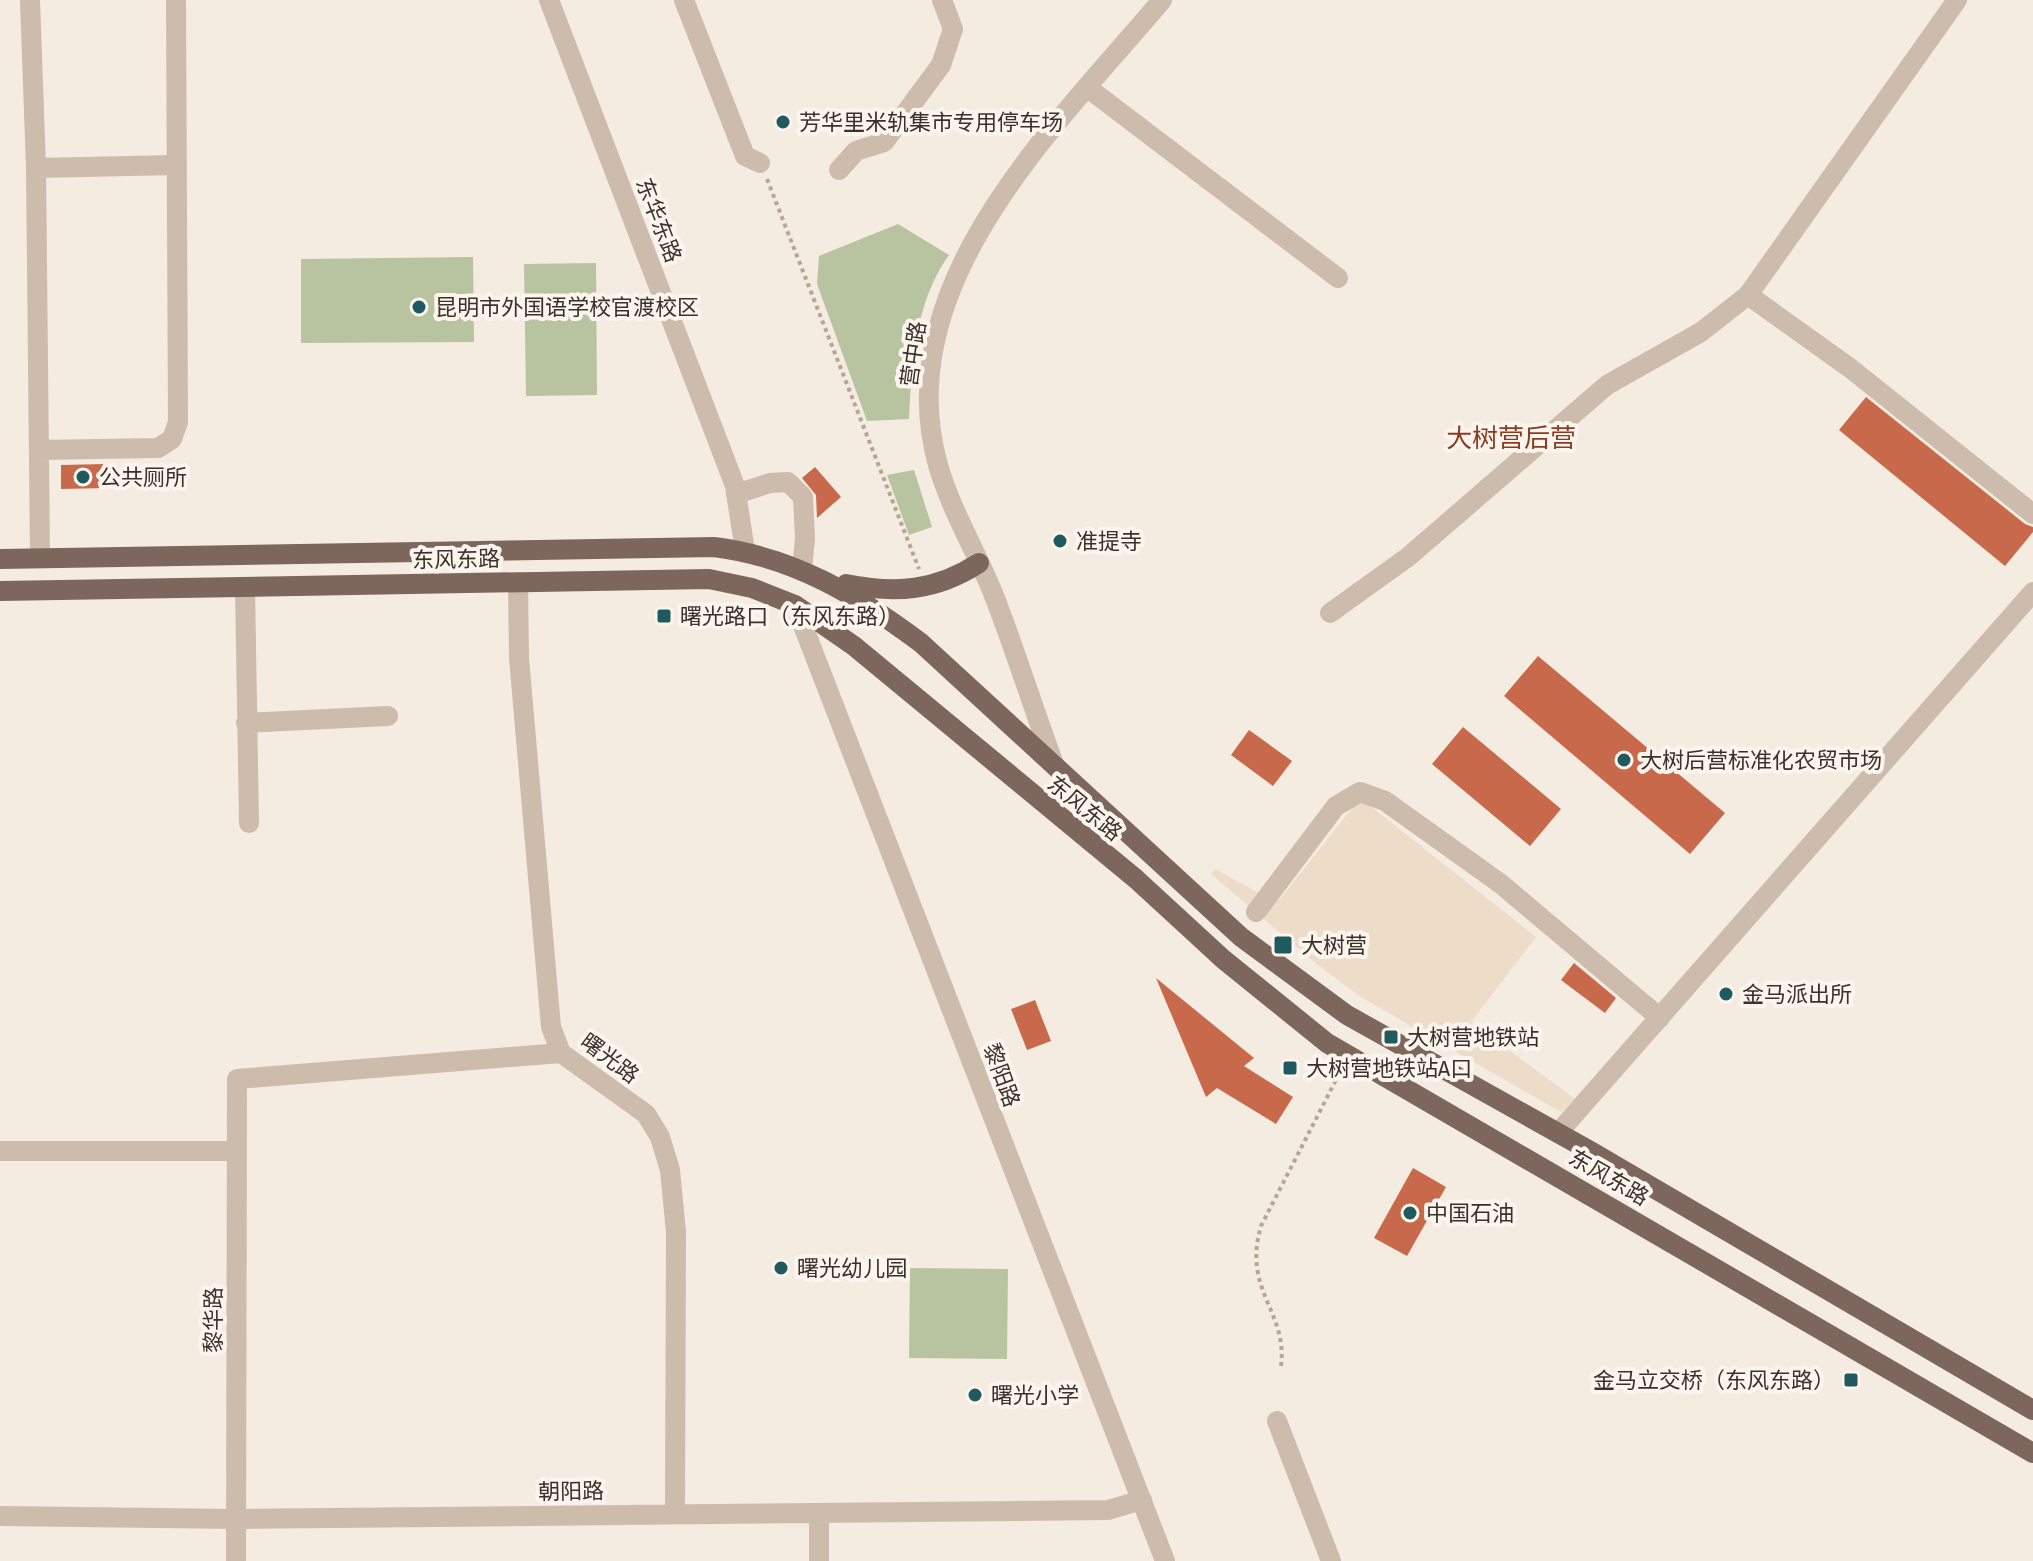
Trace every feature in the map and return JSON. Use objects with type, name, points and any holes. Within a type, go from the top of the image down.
[{"type":"main road","name":"东风东路","points":[[0,559],[659,547],[745,551],[802,569],[830,581],[875,608],[921,643],[1241,937],[1347,1015],[1558,1133],[2033,1410]]},
{"type":"main road","points":[[830,581],[869,589],[926,586],[952,581],[979,563]]},
{"type":"main road","name":"东风东路","points":[[0,591],[709,579],[752,588],[795,605],[909,688],[995,766],[1136,879],[1223,959],[1348,1056],[2033,1453]]},
{"type":"street","points":[[30,0],[36,168],[40,558]]},
{"type":"street","points":[[39,450],[158,448],[172,439],[178,422],[176,0]]},
{"type":"street","name":"东华东路","points":[[549,0],[736,494],[745,551]]},
{"type":"street","points":[[684,0],[745,156],[760,163]]},
{"type":"street","points":[[839,170],[856,151],[884,142],[941,65],[953,29],[942,0]]},
{"type":"street","name":"营中路","points":[[1054,764],[979,563],[938,465],[933,439],[931,371],[949,290],[966,253],[1029,157],[1162,0]]},
{"type":"street","points":[[1330,613],[1408,557],[1607,385],[1701,332],[1748,295],[1957,0]]},
{"type":"street","points":[[1088,88],[1338,278]]},
{"type":"street","points":[[36,168],[177,165]]},
{"type":"street","points":[[1748,295],[1872,384],[2033,514]]},
{"type":"street","points":[[736,494],[770,483],[788,482],[803,497],[805,539],[802,569]]},
{"type":"street","name":"曙光路","points":[[518,582],[519,658],[550,1011],[561,1053],[646,1114],[660,1137],[670,1170],[676,1232],[675,1514]]},
{"type":"street","points":[[245,587],[249,823]]},
{"type":"street","points":[[1558,1133],[2033,592]]},
{"type":"street","name":"黎阳路","points":[[795,605],[1165,1561]]},
{"type":"street","points":[[246,723],[388,716]]},
{"type":"street","points":[[1256,912],[1336,806],[1360,792],[1385,801],[1501,884],[1660,1018]]},
{"type":"street","name":"黎华路","points":[[236,1561],[237,1079],[561,1053]]},
{"type":"street","points":[[0,1151],[237,1151]]},
{"type":"street","points":[[1277,1421],[1331,1561]]},
{"type":"street","name":"朝阳路","points":[[0,1516],[236,1519],[1108,1510],[1142,1500]]},
{"type":"street","points":[[819,1513],[819,1561]]},
{"type":"path","points":[[760,163],[926,586]]},
{"type":"path","points":[[1281,1366],[1284,1345],[1260,1285],[1255,1266],[1256,1246],[1261,1226],[1348,1056]]},
{"type":"green space","points":[[898,224],[949,255],[922,313],[914,355],[909,419],[867,421],[817,284],[819,256]]},
{"type":"green space","points":[[473,257],[474,342],[301,343],[301,259]]},
{"type":"green space","points":[[596,263],[597,395],[526,396],[524,264]]},
{"type":"green space","points":[[914,470],[932,527],[909,535],[887,475]]},
{"type":"green space","points":[[910,1268],[1008,1269],[1007,1359],[909,1358]]},
{"type":"shaded area","points":[[1360,798],[1536,937],[1471,1022],[1575,1099],[1561,1112],[1361,997],[1318,965],[1211,874],[1215,869],[1257,892],[1280,899]]},
{"type":"building","points":[[1866,397],[2025,524],[2033,527],[2033,532],[2005,566],[1839,430]]},
{"type":"building","name":"公共厕所","points":[[105,464],[106,488],[61,489],[61,465]]},
{"type":"building","points":[[815,467],[841,497],[817,518],[816,495],[802,478]]},
{"type":"building","name":"大树后营标准化农贸市场","points":[[1538,656],[1725,813],[1690,854],[1504,696]]},
{"type":"building","points":[[1463,727],[1561,809],[1530,846],[1432,764]]},
{"type":"building","points":[[1249,730],[1292,761],[1273,786],[1231,755]]},
{"type":"building","points":[[1574,963],[1616,998],[1605,1013],[1561,980]]},
{"type":"building","points":[[1156,978],[1254,1058],[1244,1066],[1293,1097],[1276,1124],[1217,1088],[1206,1097]]},
{"type":"building","points":[[1035,1000],[1051,1041],[1027,1050],[1011,1009]]},
{"type":"building","name":"中国石油","points":[[1413,1168],[1446,1187],[1407,1256],[1374,1238]]},
{"type":"place","name":"芳华里米轨集市专用停车场","points":[[783,122]]},
{"type":"place","name":"昆明市外国语学校官渡校区","points":[[419,307]]},
{"type":"place","name":"公共厕所","points":[[83,477]]},
{"type":"place","name":"准提寺","points":[[1060,541]]},
{"type":"place","name":"曙光路口（东风东路）","points":[[664,616]]},
{"type":"place","name":"大树后营标准化农贸市场","points":[[1624,760]]},
{"type":"place","name":"大树营","points":[[1283,945]]},
{"type":"place","name":"金马派出所","points":[[1726,994]]},
{"type":"place","name":"大树营地铁站","points":[[1391,1037]]},
{"type":"place","name":"大树营地铁站A口","points":[[1290,1068]]},
{"type":"place","name":"中国石油","points":[[1410,1213]]},
{"type":"place","name":"曙光幼儿园","points":[[781,1268]]},
{"type":"place","name":"金马立交桥（东风东路）","points":[[1851,1380]]},
{"type":"place","name":"曙光小学","points":[[975,1395]]},
{"type":"district","name":"大树营后营","points":[[1511,437]]}]
